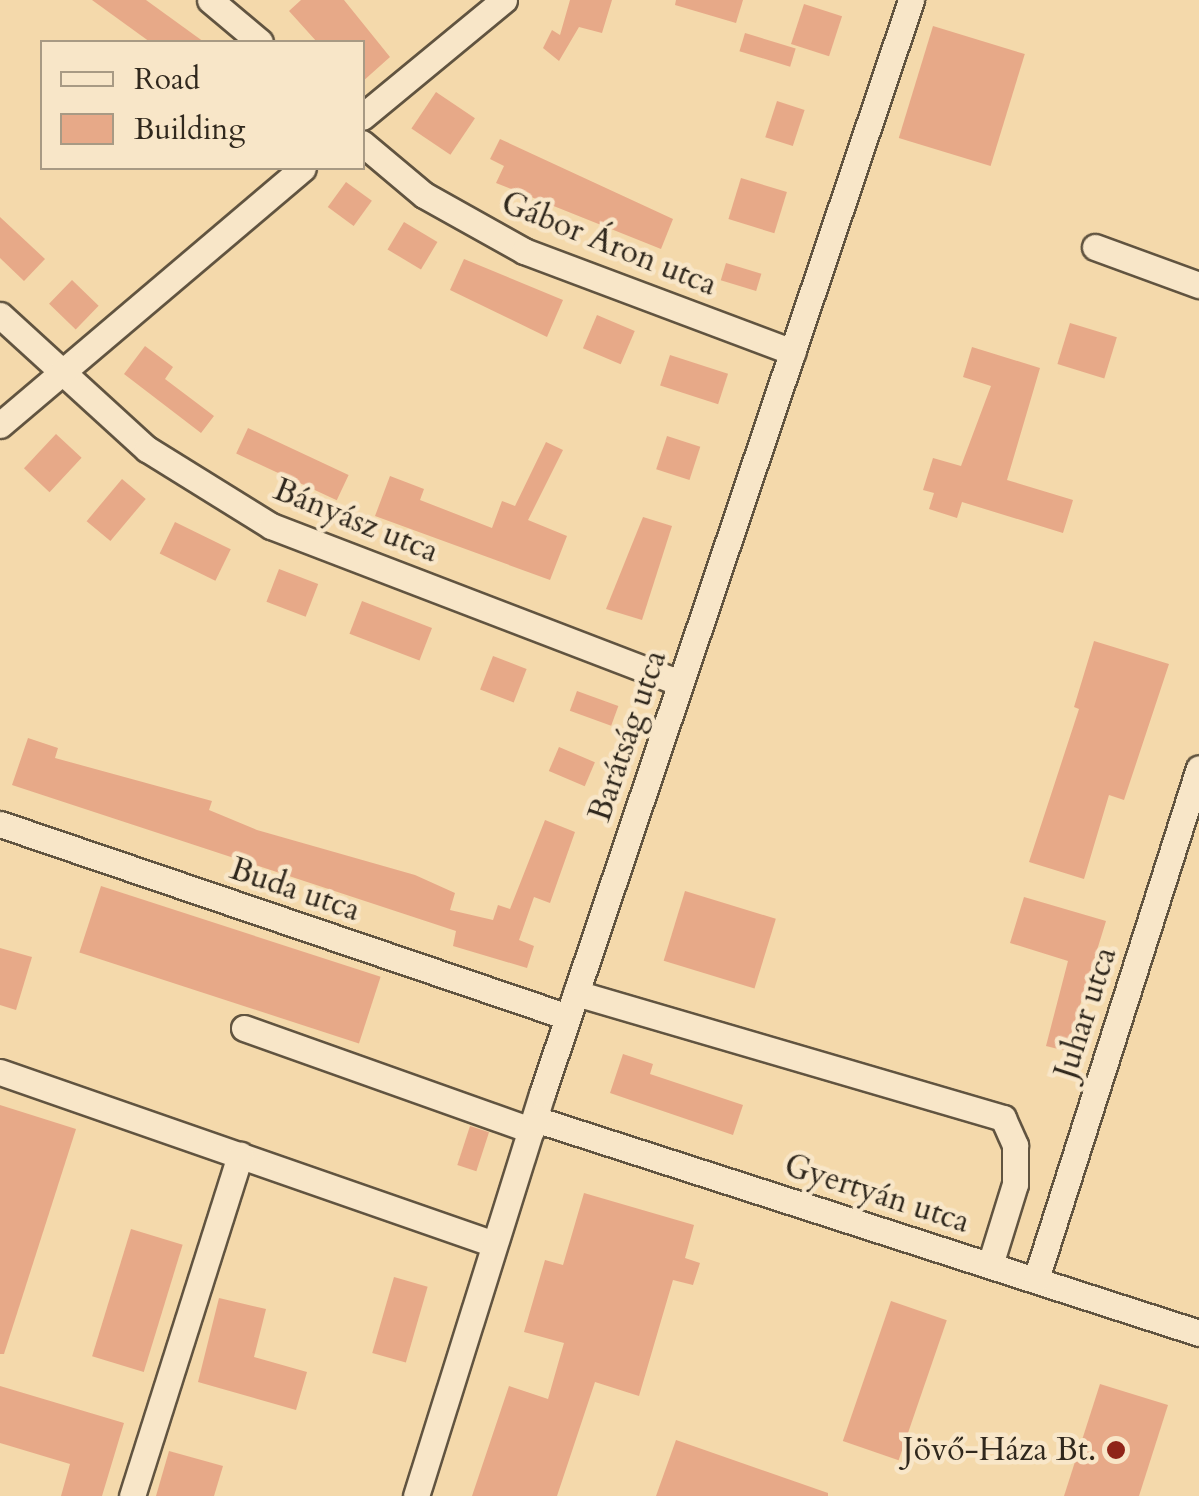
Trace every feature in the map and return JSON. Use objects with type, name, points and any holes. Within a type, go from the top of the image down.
[{"type":"street","points":[[210,0],[258,40]]},
{"type":"street","points":[[365,115],[504,0]]},
{"type":"street","name":"Barátság utca","points":[[416,1496],[572,1005],[911,0]]},
{"type":"street","name":"Gábor Áron utca","points":[[365,145],[424,195],[524,251],[793,352]]},
{"type":"street","points":[[0,425],[300,170]]},
{"type":"street","points":[[1095,247],[1199,285]]},
{"type":"street","name":"Bányász utca","points":[[0,316],[147,449],[271,526],[680,683]]},
{"type":"street","name":"Juhar utca","points":[[1036,1279],[1199,768]]},
{"type":"street","name":"Buda utca","points":[[0,824],[572,1005],[1003,1118],[1015,1145],[1015,1184],[990,1264]]},
{"type":"street","name":"Gyertyán utca","points":[[244,1028],[533,1125],[990,1264],[1199,1333]]},
{"type":"street","points":[[0,1072],[494,1244]]},
{"type":"street","points":[[132,1496],[240,1155]]},
{"type":"building","points":[[92,0],[146,0],[201,40],[147,40]]},
{"type":"building","points":[[301,0],[344,0],[390,57],[365,79],[365,40],[315,40],[289,11]]},
{"type":"building","points":[[570,0],[612,0],[602,33],[579,27],[559,61],[543,48],[552,30],[560,35]]},
{"type":"building","points":[[676,0],[743,0],[736,23],[675,5]]},
{"type":"building","points":[[804,4],[842,16],[829,56],[791,44]]},
{"type":"building","points":[[933,26],[1025,54],[991,166],[899,138]]},
{"type":"building","points":[[745,33],[796,48],[790,67],[739,51]]},
{"type":"building","points":[[436,92],[475,118],[450,155],[411,128]]},
{"type":"building","points":[[777,101],[805,110],[793,146],[765,137]]},
{"type":"building","points":[[500,139],[673,219],[661,249],[496,183],[504,166],[490,159]]},
{"type":"building","points":[[741,178],[787,192],[774,233],[728,219]]},
{"type":"building","points":[[346,182],[372,201],[354,226],[328,207]]},
{"type":"building","points":[[0,217],[45,259],[24,281],[0,258]]},
{"type":"building","points":[[404,222],[437,242],[421,270],[388,249]]},
{"type":"building","points":[[464,259],[563,300],[547,337],[450,290]]},
{"type":"building","points":[[726,263],[761,274],[756,291],[721,280]]},
{"type":"building","points":[[72,280],[99,306],[76,329],[49,304]]},
{"type":"building","points":[[597,315],[635,331],[621,364],[583,348]]},
{"type":"building","points":[[1070,323],[1117,337],[1104,378],[1057,364]]},
{"type":"building","points":[[145,346],[173,367],[165,379],[214,416],[201,433],[124,374]]},
{"type":"building","points":[[972,347],[1040,368],[1007,480],[1073,500],[1063,533],[962,502],[957,518],[929,509],[934,493],[923,490],[933,458],[961,466],[991,386],[963,377]]},
{"type":"building","points":[[670,355],[728,374],[718,404],[660,385]]},
{"type":"building","points":[[248,428],[349,475],[337,500],[236,453]]},
{"type":"building","points":[[56,434],[82,458],[50,492],[24,468]]},
{"type":"building","points":[[667,436],[700,447],[689,480],[656,469]]},
{"type":"building","points":[[546,442],[563,450],[528,520],[567,536],[550,580],[375,516],[390,476],[424,489],[420,500],[492,528],[502,501],[515,506]]},
{"type":"building","points":[[122,479],[146,499],[110,541],[87,521]]},
{"type":"building","points":[[643,517],[672,526],[642,620],[606,609]]},
{"type":"building","points":[[175,522],[231,549],[215,581],[160,553]]},
{"type":"building","points":[[279,569],[318,584],[306,617],[266,602]]},
{"type":"building","points":[[362,601],[432,628],[419,661],[349,634]]},
{"type":"building","points":[[1094,641],[1169,664],[1124,800],[1109,795],[1084,879],[1029,862],[1079,709],[1074,707]]},
{"type":"building","points":[[493,656],[527,669],[514,703],[480,690]]},
{"type":"building","points":[[577,691],[618,706],[611,726],[570,711]]},
{"type":"building","points":[[28,738],[58,748],[55,758],[212,801],[209,810],[257,830],[415,875],[455,893],[450,910],[493,920],[498,905],[510,909],[545,820],[575,832],[550,903],[534,897],[519,940],[534,946],[527,968],[453,946],[456,931],[12,785]]},
{"type":"building","points":[[559,747],[595,762],[585,786],[549,771]]},
{"type":"building","points":[[101,886],[381,977],[359,1043],[79,953]]},
{"type":"building","points":[[685,891],[776,919],[755,989],[664,961]]},
{"type":"building","points":[[1024,897],[1106,921],[1066,1051],[1046,1046],[1068,961],[1010,943]]},
{"type":"building","points":[[0,948],[32,957],[16,1010],[0,1005]]},
{"type":"building","points":[[623,1054],[653,1064],[650,1074],[743,1105],[733,1135],[610,1093]]},
{"type":"building","points":[[0,1105],[76,1129],[4,1354],[0,1354]]},
{"type":"building","points":[[470,1126],[489,1132],[476,1171],[457,1165]]},
{"type":"building","points":[[584,1193],[694,1225],[685,1258],[700,1263],[693,1285],[673,1280],[639,1396],[595,1382],[557,1496],[472,1496],[509,1386],[548,1399],[564,1343],[524,1332],[545,1260],[563,1265]]},
{"type":"building","points":[[131,1229],[183,1245],[144,1372],[92,1356]]},
{"type":"building","points":[[394,1277],[428,1287],[406,1363],[372,1353]]},
{"type":"building","points":[[219,1298],[266,1309],[254,1357],[307,1372],[296,1410],[198,1382]]},
{"type":"building","points":[[891,1301],[947,1320],[899,1460],[843,1441]]},
{"type":"building","name":"Jövő-Háza Bt.","points":[[1100,1384],[1168,1405],[1139,1496],[1064,1496]]},
{"type":"building","points":[[0,1386],[124,1423],[102,1496],[61,1496],[70,1464],[0,1443]]},
{"type":"building","points":[[676,1440],[828,1493],[828,1496],[656,1496]]},
{"type":"building","points":[[169,1451],[223,1466],[214,1496],[156,1496]]},
{"type":"place","name":"Jövő-Háza Bt.","points":[[1116,1450]]}]
